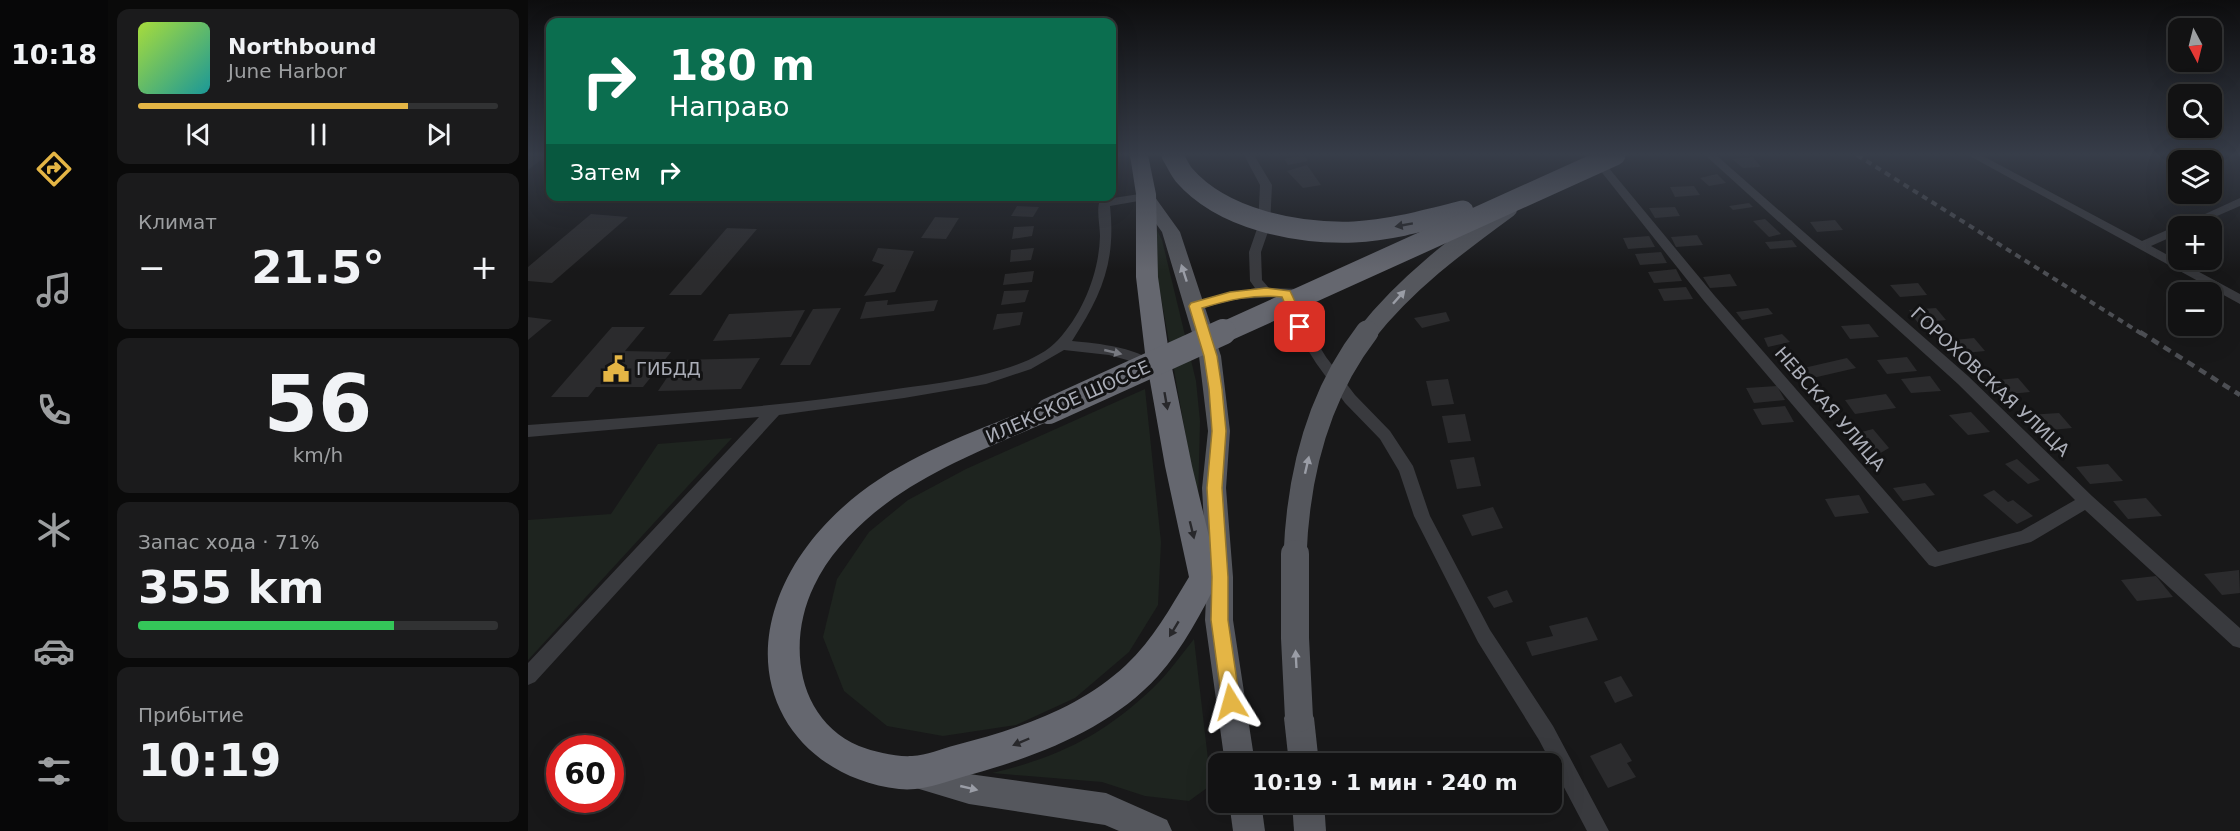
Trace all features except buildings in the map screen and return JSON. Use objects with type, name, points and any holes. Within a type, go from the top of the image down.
[{"type":"highway","points":[[912,773],[1002,750],[1101,703],[1138,676],[1164,645],[1204,578],[1180,481],[1161,373],[1143,235],[1145,194]]},
{"type":"highway","points":[[1205,194],[1235,211],[1299,228],[1340,232],[1397,226],[1522,197]]},
{"type":"highway","name":"ИЛЕКСКОЕ ШОССЕ","points":[[912,773],[879,768],[846,758],[819,741],[798,714],[785,679],[782,651],[785,622],[794,595],[805,572],[842,525],[864,506],[898,483],[962,449],[1529,194]]},
{"type":"main road","points":[[1146,197],[1171,232],[1210,356],[1218,421],[1214,488],[1220,577],[1219,620],[1238,753]]},
{"type":"main road","points":[[1303,753],[1294,631],[1298,528],[1316,427],[1330,392],[1349,360],[1378,320],[1408,287],[1442,257],[1522,197]]},
{"type":"main road","points":[[1204,578],[1219,620]]},
{"type":"main road","points":[[912,773],[969,789],[1106,809],[1156,831]]},
{"type":"main road","points":[[1247,813],[1249,831]]},
{"type":"main road","points":[[1309,813],[1310,831]]},
{"type":"street","points":[[1266,194],[1264,226],[1255,252],[1256,281],[1266,292]]},
{"type":"street","points":[[1195,306],[1230,296],[1266,292],[1286,294],[1338,283],[1528,194]]},
{"type":"street","name":"НЕВСКАЯ УЛИЦА","points":[[1631,194],[1709,298],[1935,560],[2025,537],[2086,501]]},
{"type":"street","name":"ГОРОХОВСКАЯ УЛИЦА","points":[[1755,194],[1963,380],[2086,501],[2240,640]]},
{"type":"street","points":[[2046,194],[2240,300]]},
{"type":"street","points":[[528,431],[773,412],[964,384],[1008,372],[1061,345],[1086,308],[1100,276],[1108,237],[1104,203],[1146,197]]},
{"type":"street","points":[[2208,216],[2240,202]]},
{"type":"street","points":[[2141,246],[2168,234]]},
{"type":"street","points":[[1286,294],[1300,327],[1320,360],[1350,399],[1385,435],[1407,470],[1422,516],[1484,636],[1546,733],[1598,831]]},
{"type":"street","points":[[1061,345],[1084,346],[1139,358],[1161,373]]},
{"type":"street","points":[[528,676],[773,412]]},
{"type":"shaded area","points":[[1150,217],[1162,240],[1196,381],[1200,421],[1198,504],[1151,241]]},
{"type":"shaded area","points":[[1145,389],[1161,542],[1158,605],[1129,652],[1075,698],[1016,725],[943,736],[887,726],[844,691],[823,637],[837,579],[869,532],[908,500],[966,469]]},
{"type":"shaded area","points":[[732,438],[528,660],[528,520],[611,514],[658,444]]},
{"type":"shaded area","points":[[1194,639],[1208,759],[1208,787],[1189,801],[1145,796],[1102,782],[992,773],[1059,752],[1097,732],[1134,705],[1169,671]]},
{"type":"railway","points":[[1919,194],[2142,334]]},
{"type":"railway","points":[[2140,332],[2240,395]]},
{"type":"place","name":"ГИБДД","points":[[616,369]]},
{"type":"route","points":[[1231,702],[1219,620],[1220,577],[1214,488],[1219,431],[1210,356],[1195,306],[1230,296],[1266,292],[1286,294],[1300,327]]}]
